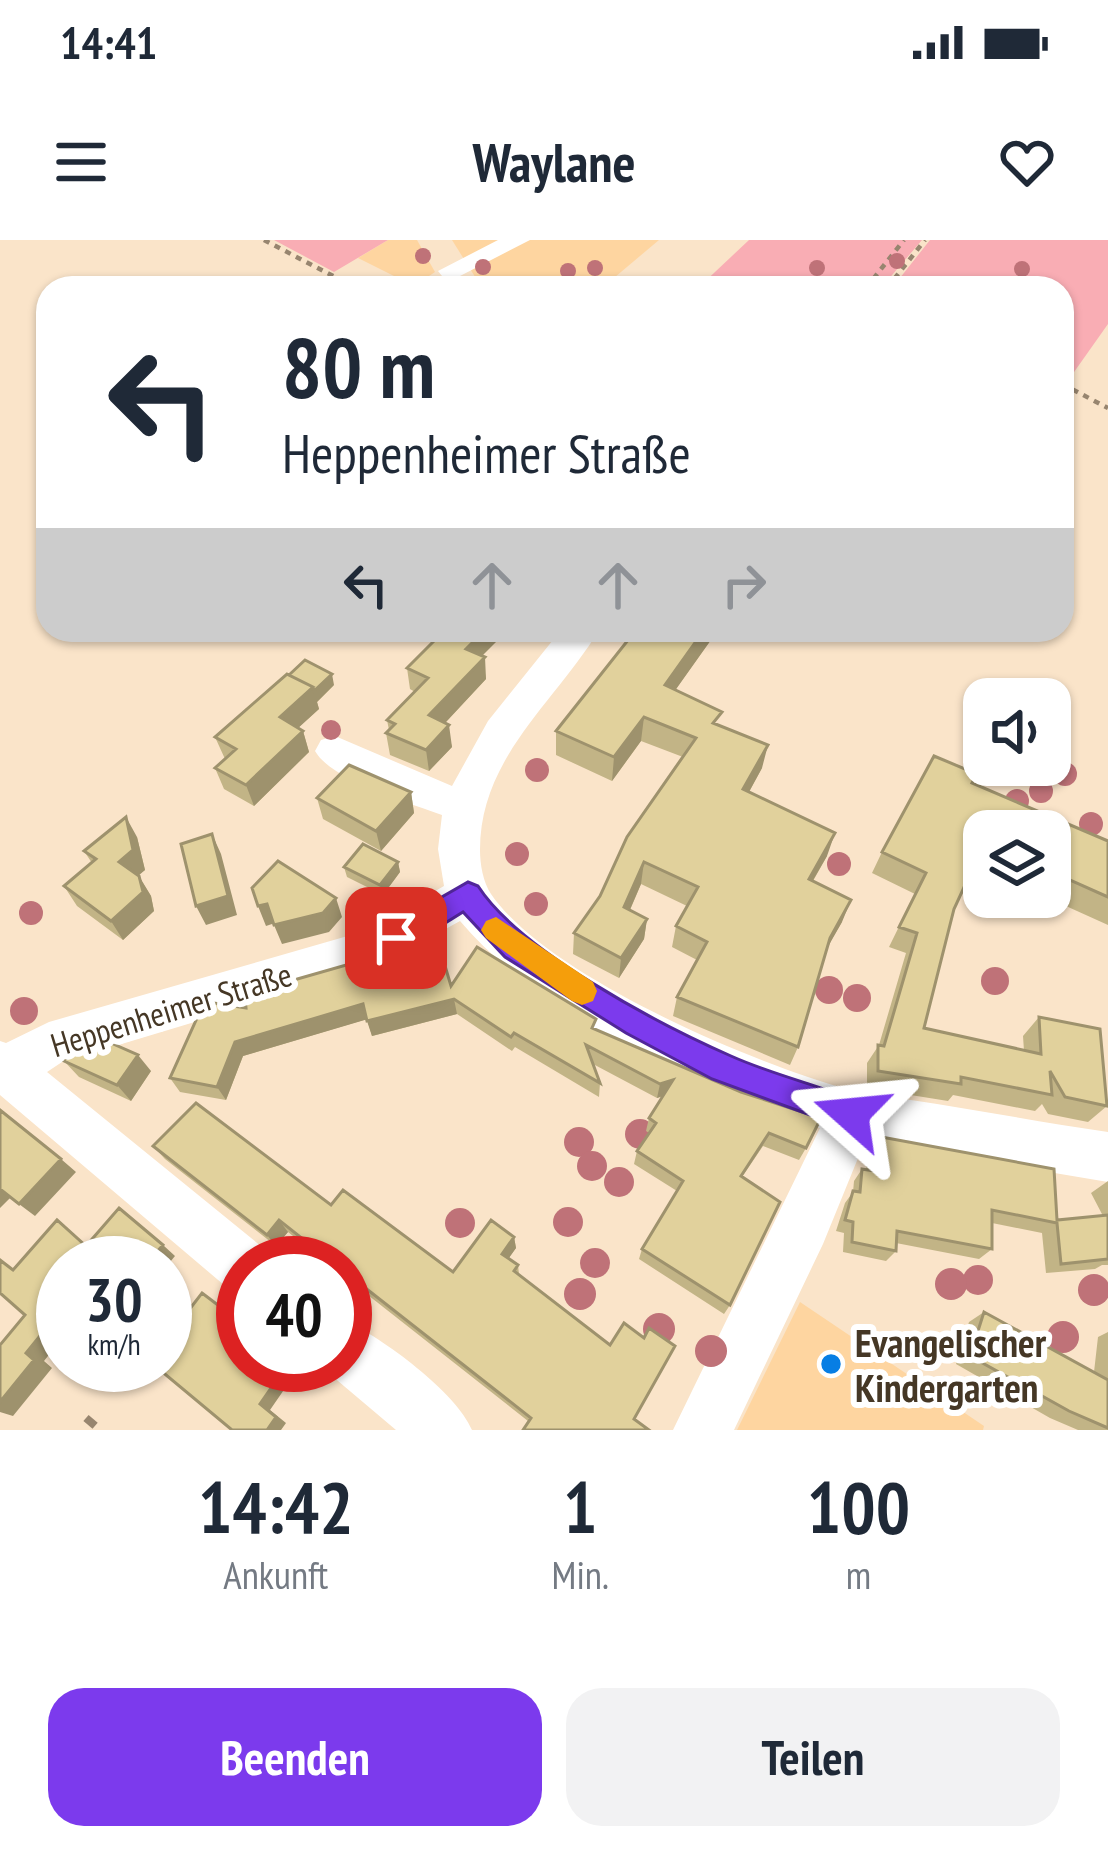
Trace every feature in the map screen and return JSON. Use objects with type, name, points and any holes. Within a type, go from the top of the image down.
[{"type":"street","points":[[433,240],[455,276]]},
{"type":"street","points":[[463,276],[518,240]]},
{"type":"street","points":[[572,642],[497,740],[466,807],[459,848],[468,894],[479,913],[515,948],[637,1023],[723,1068],[851,1114],[1108,1156]]},
{"type":"street","points":[[335,751],[393,781],[466,807]]},
{"type":"street","name":"Heppenheimer Straße","points":[[3,1066],[49,1044],[377,947],[468,894]]},
{"type":"street","points":[[3,1066],[216,1244]]},
{"type":"street","points":[[703,1430],[804,1225],[851,1114]]},
{"type":"street","points":[[372,1372],[442,1430]]},
{"type":"path","points":[[264,240],[333,276]]},
{"type":"path","points":[[876,276],[904,240]]},
{"type":"path","points":[[897,276],[926,240]]},
{"type":"path","points":[[1074,390],[1108,408]]},
{"type":"path","points":[[86,1418],[100,1430]]},
{"type":"shaded area","points":[[274,240],[388,240],[334,272]]},
{"type":"shaded area","points":[[388,240],[417,240],[435,272],[394,276],[358,258]]},
{"type":"shaded area","points":[[452,240],[659,240],[616,276],[474,276]]},
{"type":"shaded area","points":[[749,240],[922,240],[891,276],[711,276]]},
{"type":"shaded area","points":[[930,240],[1108,240],[1108,324],[1074,372],[1074,276],[902,276]]},
{"type":"shaded area","name":"Evangelischer Kindergarten","points":[[800,1302],[984,1426],[983,1430],[737,1430]]},
{"type":"building","points":[[433,642],[473,642],[466,649],[485,657],[429,715],[449,725],[426,750],[386,733],[395,724],[387,720],[428,678],[407,668]]},
{"type":"building","points":[[626,642],[695,642],[665,685],[722,712],[713,723],[768,745],[743,789],[835,833],[809,879],[851,900],[830,938],[798,1047],[677,997],[707,942],[676,926],[698,887],[644,862],[624,907],[647,919],[621,958],[574,933],[600,896],[627,837],[696,738],[644,717],[614,757],[556,731]]},
{"type":"building","points":[[305,660],[332,674],[314,691],[289,675]]},
{"type":"building","points":[[287,674],[313,687],[280,717],[303,731],[246,785],[215,768],[236,749],[215,737]]},
{"type":"building","points":[[934,756],[963,768],[963,786],[979,786],[1035,810],[963,810],[963,890],[924,1028],[1041,1054],[1039,1017],[1100,1029],[1107,1106],[1065,1097],[1050,1071],[1052,1095],[961,1077],[961,1084],[878,1071],[878,1045],[884,1046],[917,933],[899,927],[926,873],[882,852]]},
{"type":"building","points":[[349,765],[411,792],[376,831],[317,798]]},
{"type":"building","points":[[126,817],[133,850],[119,862],[139,876],[143,892],[111,921],[64,886],[96,859],[84,851]]},
{"type":"building","points":[[1071,825],[1108,841],[1108,897],[1071,880]]},
{"type":"building","points":[[212,834],[228,896],[196,906],[181,844]]},
{"type":"building","points":[[363,844],[398,862],[380,885],[344,867]]},
{"type":"building","points":[[278,861],[336,898],[323,913],[274,925],[267,904],[258,906],[252,888]]},
{"type":"building","points":[[437,939],[451,986],[477,947],[596,1019],[592,1028],[741,1092],[821,1118],[806,1148],[769,1133],[741,1176],[780,1202],[730,1305],[642,1249],[683,1181],[637,1151],[656,1123],[649,1118],[673,1080],[660,1084],[586,1045],[600,1083],[514,1033],[511,1037],[454,999],[367,1021],[363,1004],[235,1042],[217,1087],[170,1078],[202,1007],[214,1003],[246,1008],[245,994]]},
{"type":"building","points":[[95,1036],[138,1055],[117,1085],[64,1061],[80,1040]]},
{"type":"building","points":[[196,1103],[331,1205],[343,1190],[453,1272],[491,1220],[514,1237],[502,1254],[518,1265],[514,1271],[610,1345],[624,1323],[644,1338],[649,1328],[675,1346],[634,1419],[649,1430],[523,1430],[531,1418],[372,1293],[372,1236],[299,1236],[279,1220],[267,1235],[153,1146]]},
{"type":"building","points":[[0,1110],[61,1159],[19,1204],[0,1189]]},
{"type":"building","points":[[876,1136],[1054,1169],[1057,1220],[1108,1215],[1108,1259],[1061,1264],[1057,1223],[992,1210],[992,1249],[897,1231],[896,1251],[852,1242],[853,1222],[845,1220],[853,1191],[860,1192],[862,1169],[874,1171]]},
{"type":"building","points":[[119,1208],[152,1236],[95,1236]]},
{"type":"building","points":[[57,1220],[75,1236],[43,1236]]},
{"type":"building","points":[[36,1244],[36,1341],[26,1353],[34,1360],[0,1402],[0,1345],[25,1315],[0,1293],[0,1260],[13,1270]]},
{"type":"building","points":[[202,1293],[216,1304],[216,1392],[268,1392],[260,1404],[276,1417],[267,1430],[232,1430],[186,1392],[192,1392],[192,1306]]},
{"type":"building","points":[[984,1312],[1108,1380],[1108,1428],[970,1356]]},
{"type":"slow traffic","points":[[496,930],[515,948],[582,991]]},
{"type":"place","name":"Evangelischer Kindergarten","points":[[831,1364]]},
{"type":"route","points":[[396,938],[468,894],[479,913],[515,948],[637,1023],[723,1068],[851,1114]]}]
